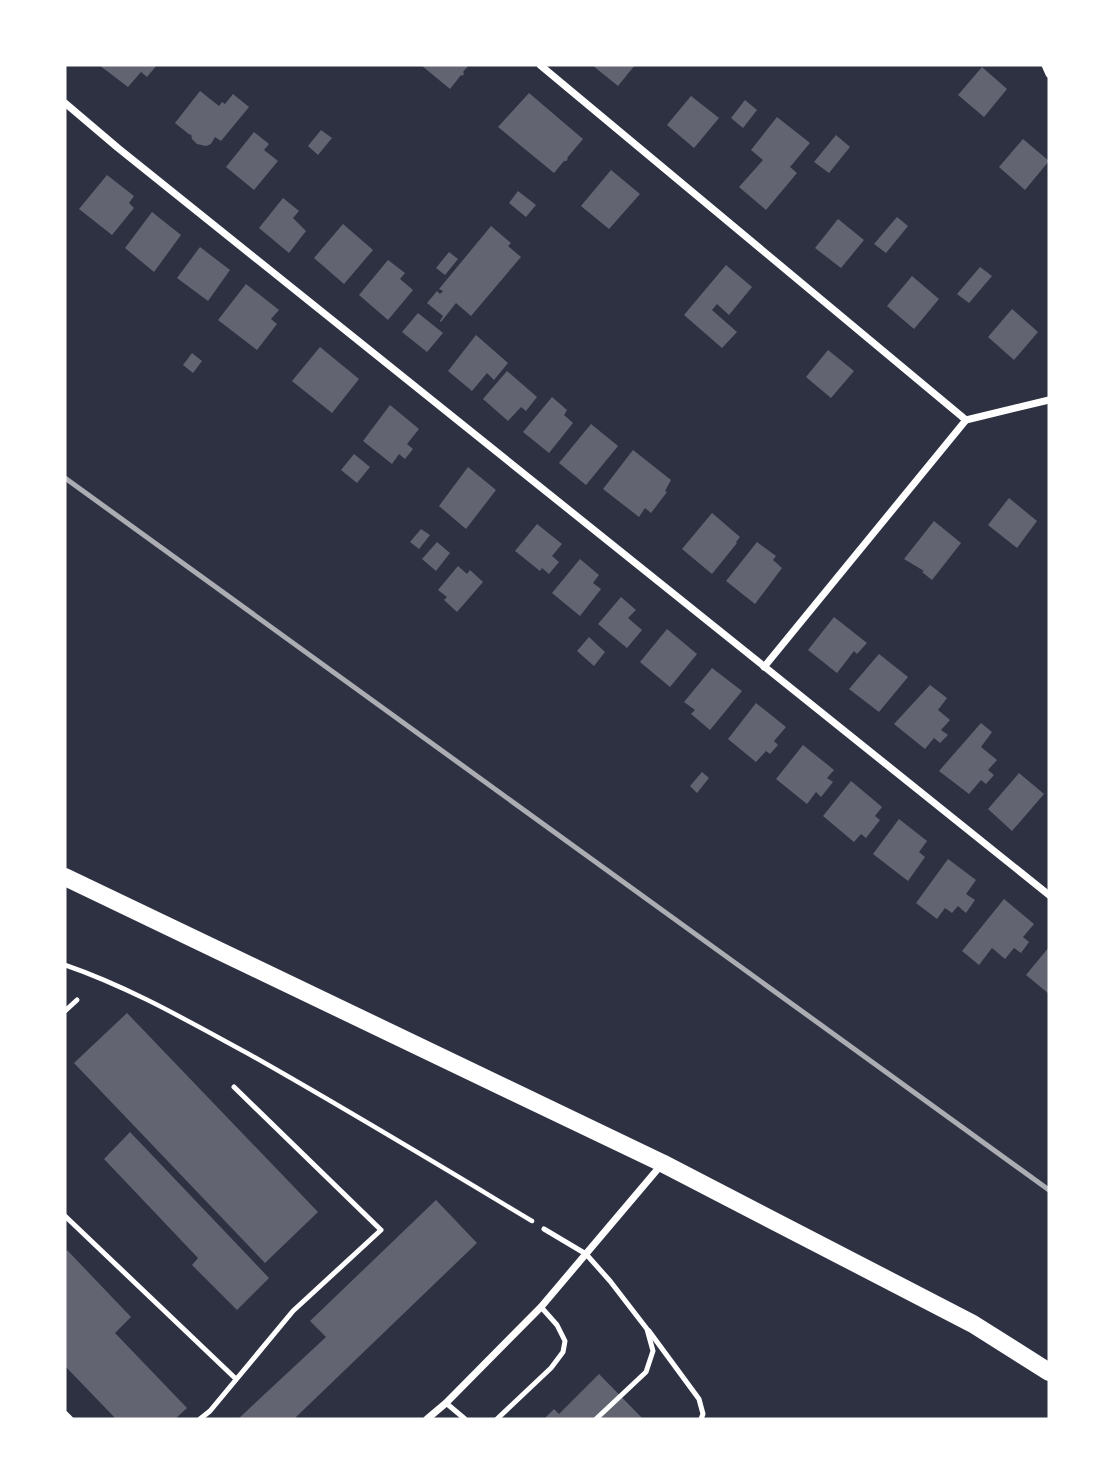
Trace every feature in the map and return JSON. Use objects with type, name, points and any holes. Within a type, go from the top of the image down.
[{"type":"main road","points":[[65,877],[662,1163],[973,1324],[1049,1372]]},
{"type":"street","points":[[540,65],[966,420]]},
{"type":"street","points":[[1045,65],[1049,74]]},
{"type":"street","points":[[65,103],[1049,895]]},
{"type":"street","points":[[765,667],[966,420],[1049,400]]},
{"type":"street","points":[[426,1419],[541,1307],[662,1163]]},
{"type":"lane","points":[[65,1011],[77,1000]]},
{"type":"lane","points":[[200,1419],[293,1311],[381,1230],[233,1087]]},
{"type":"lane","points":[[65,1216],[236,1379]]},
{"type":"lane","points":[[544,1229],[586,1254],[610,1281],[699,1399],[703,1414],[701,1419]]},
{"type":"lane","points":[[497,1419],[551,1368],[563,1352],[565,1341],[557,1325],[541,1307]]},
{"type":"lane","points":[[596,1419],[646,1372],[653,1351],[647,1329]]},
{"type":"lane","points":[[446,1402],[465,1419]]},
{"type":"lane","points":[[65,1413],[71,1419]]},
{"type":"path","points":[[65,965],[188,1021],[338,1104],[544,1229]]},
{"type":"building","points":[[99,65],[157,65],[147,77],[141,72],[128,87]]},
{"type":"building","points":[[421,65],[469,65],[450,89]]},
{"type":"building","points":[[592,65],[635,65],[618,86]]},
{"type":"building","points":[[982,67],[1007,89],[984,117],[958,95]]},
{"type":"building","points":[[200,91],[219,106],[222,102],[225,104],[233,94],[249,107],[221,141],[215,137],[211,144],[206,146],[197,144],[191,134],[175,123]]},
{"type":"building","points":[[529,93],[583,139],[554,173],[498,127]]},
{"type":"building","points":[[691,96],[719,118],[694,148],[667,125]]},
{"type":"building","points":[[745,100],[757,110],[743,128],[731,118]]},
{"type":"building","points":[[777,117],[810,143],[790,167],[797,173],[766,210],[739,187],[763,160],[751,150]]},
{"type":"building","points":[[321,130],[332,138],[318,155],[308,146]]},
{"type":"building","points":[[254,132],[269,144],[264,150],[278,161],[254,190],[226,167]]},
{"type":"building","points":[[836,135],[850,147],[829,173],[814,162]]},
{"type":"building","points":[[1023,139],[1049,161],[1025,190],[999,167]]},
{"type":"building","points":[[611,170],[640,194],[609,229],[581,206]]},
{"type":"building","points":[[107,175],[134,196],[129,203],[134,208],[112,235],[79,209]]},
{"type":"building","points":[[518,191],[536,205],[526,217],[509,203]]},
{"type":"building","points":[[283,198],[299,211],[293,218],[306,231],[289,253],[259,228]]},
{"type":"building","points":[[152,212],[181,235],[154,272],[125,248]]},
{"type":"building","points":[[897,217],[908,226],[886,253],[874,244]]},
{"type":"building","points":[[838,219],[864,240],[841,268],[815,248]]},
{"type":"building","points":[[343,224],[373,250],[344,284],[314,258]]},
{"type":"building","points":[[491,226],[511,243],[508,246],[521,257],[471,316],[456,303],[441,322],[443,316],[427,303],[437,291],[440,294],[443,291],[439,289]]},
{"type":"building","points":[[200,247],[230,270],[208,301],[177,278]]},
{"type":"building","points":[[449,252],[458,259],[445,275],[436,268]]},
{"type":"building","points":[[388,260],[405,273],[400,279],[413,290],[388,320],[359,295]]},
{"type":"building","points":[[726,265],[752,287],[729,315],[717,304],[712,310],[737,332],[722,348],[684,315]]},
{"type":"building","points":[[980,267],[992,276],[969,303],[957,294]]},
{"type":"building","points":[[912,276],[939,299],[914,329],[887,306]]},
{"type":"building","points":[[246,284],[279,310],[271,319],[277,324],[257,350],[218,320]]},
{"type":"building","points":[[1012,309],[1038,332],[1014,360],[988,337]]},
{"type":"building","points":[[418,313],[443,333],[427,352],[402,332]]},
{"type":"building","points":[[476,335],[508,363],[494,380],[487,373],[472,391],[448,371]]},
{"type":"building","points":[[320,347],[359,379],[332,413],[292,381]]},
{"type":"building","points":[[828,350],[854,371],[831,398],[806,377]]},
{"type":"building","points":[[192,353],[202,361],[193,373],[183,365]]},
{"type":"building","points":[[507,371],[537,397],[526,411],[521,407],[508,421],[483,399]]},
{"type":"building","points":[[552,397],[567,410],[564,415],[573,423],[549,453],[523,432]]},
{"type":"building","points":[[390,405],[419,429],[407,444],[413,449],[405,459],[399,454],[392,464],[363,441]]},
{"type":"building","points":[[591,424],[618,446],[586,485],[559,463]]},
{"type":"building","points":[[633,450],[671,480],[665,491],[667,492],[651,513],[645,508],[639,517],[603,489]]},
{"type":"building","points":[[354,454],[370,467],[357,483],[341,470]]},
{"type":"building","points":[[468,467],[496,490],[466,529],[439,506]]},
{"type":"building","points":[[1009,498],[1037,521],[1017,548],[988,525]]},
{"type":"building","points":[[712,513],[740,537],[712,574],[682,549]]},
{"type":"building","points":[[934,521],[961,543],[932,580],[922,572],[924,571],[904,559]]},
{"type":"building","points":[[537,524],[562,544],[552,556],[559,562],[549,574],[542,568],[540,571],[515,551]]},
{"type":"building","points":[[421,529],[430,535],[419,549],[410,542]]},
{"type":"building","points":[[437,542],[450,553],[436,571],[422,559]]},
{"type":"building","points":[[757,542],[776,556],[773,560],[782,568],[755,604],[726,581]]},
{"type":"building","points":[[580,559],[599,575],[593,583],[601,589],[580,616],[552,593]]},
{"type":"building","points":[[458,566],[467,574],[470,570],[483,582],[457,612],[444,600],[447,597],[438,590]]},
{"type":"building","points":[[621,597],[636,610],[628,618],[642,630],[627,648],[598,624]]},
{"type":"building","points":[[834,617],[867,643],[857,654],[854,651],[837,673],[808,650]]},
{"type":"building","points":[[667,629],[697,654],[670,687],[640,662]]},
{"type":"building","points":[[589,637],[605,652],[594,666],[577,651]]},
{"type":"building","points":[[879,654],[908,677],[879,712],[849,689]]},
{"type":"building","points":[[712,668],[742,691],[710,730],[691,714],[695,710],[684,702]]},
{"type":"building","points":[[930,685],[947,698],[938,710],[950,720],[941,730],[948,735],[940,743],[934,738],[925,749],[894,724]]},
{"type":"building","points":[[756,703],[786,727],[774,741],[778,745],[770,754],[766,751],[756,762],[728,739]]},
{"type":"building","points":[[981,723],[992,732],[981,747],[997,760],[988,770],[994,775],[986,784],[981,780],[969,794],[939,771]]},
{"type":"building","points":[[803,745],[834,770],[827,778],[833,782],[821,797],[816,792],[807,804],[776,779]]},
{"type":"building","points":[[702,772],[709,778],[697,793],[690,786]]},
{"type":"building","points":[[1019,773],[1044,794],[1012,831],[988,809]]},
{"type":"building","points":[[851,781],[882,807],[875,816],[880,820],[866,838],[861,834],[854,842],[823,816]]},
{"type":"building","points":[[899,819],[927,841],[919,852],[925,857],[908,881],[873,854]]},
{"type":"building","points":[[948,859],[976,880],[966,894],[975,900],[966,913],[958,906],[952,913],[945,908],[937,919],[916,903]]},
{"type":"building","points":[[1004,899],[1034,924],[1023,937],[1029,942],[1021,953],[1014,948],[1005,959],[992,948],[979,965],[962,951]]},
{"type":"building","points":[[1049,947],[1049,994],[1026,975]]},
{"type":"building","points":[[127,1013],[318,1212],[265,1263],[74,1063]]},
{"type":"building","points":[[130,1132],[269,1278],[237,1310],[192,1265],[198,1258],[104,1159]]},
{"type":"building","points":[[436,1200],[477,1243],[294,1419],[238,1419],[326,1337],[310,1321]]},
{"type":"building","points":[[67,1250],[131,1317],[115,1333],[187,1408],[175,1419],[116,1419],[65,1366]]},
{"type":"building","points":[[599,1374],[643,1419],[544,1419],[554,1409],[559,1414]]},
{"type":"railway","points":[[65,478],[1049,1190]]}]
